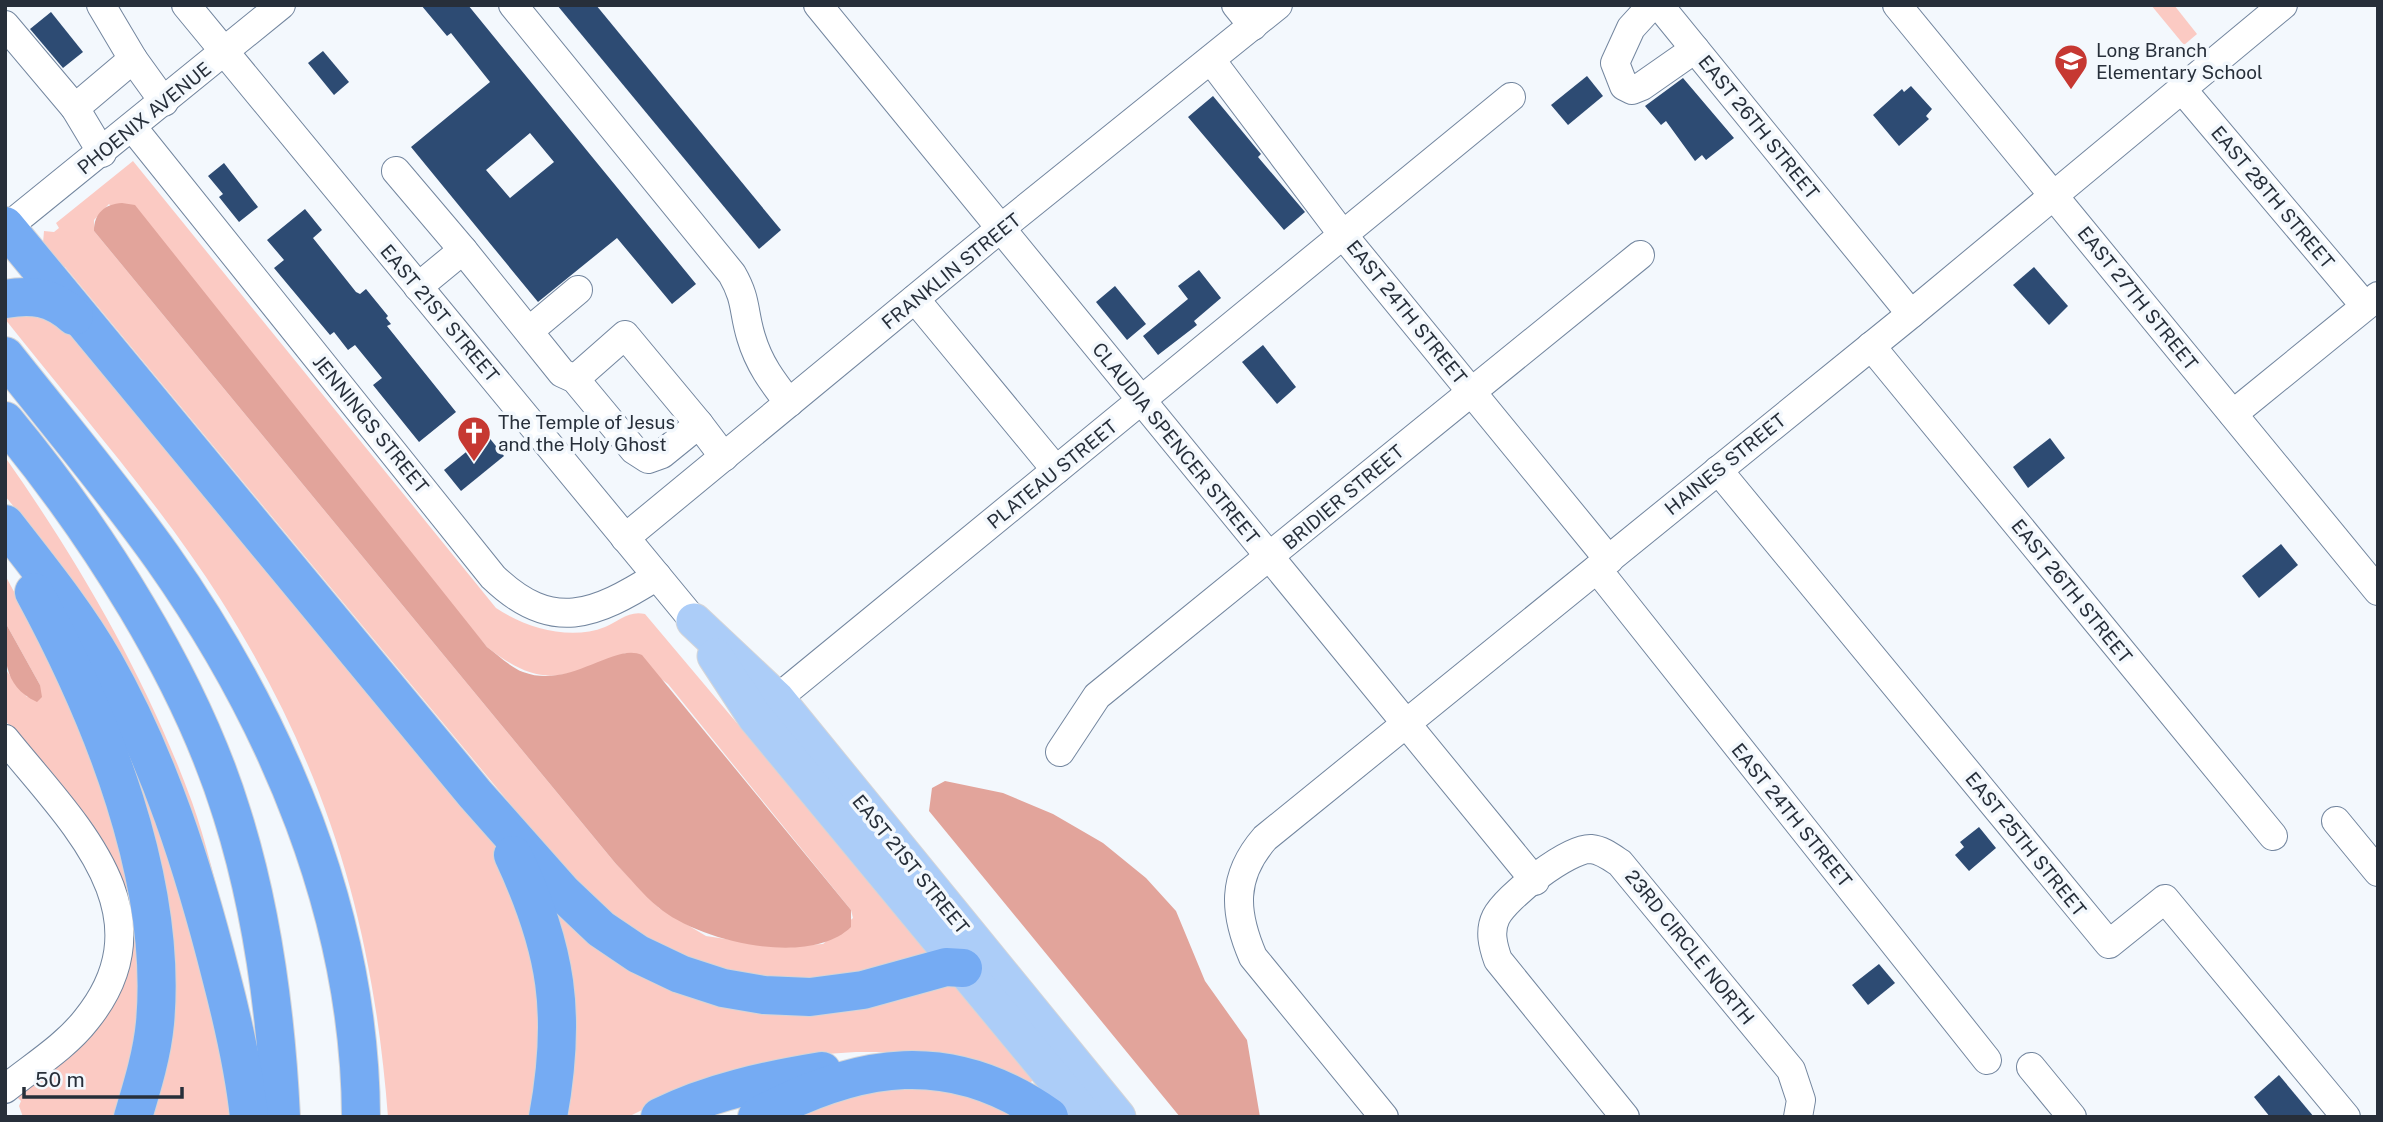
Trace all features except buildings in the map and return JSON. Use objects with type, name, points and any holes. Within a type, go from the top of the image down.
[{"type":"highway","points":[[6,228],[474,794],[563,893],[601,929],[638,954],[680,974],[750,993],[810,997],[863,990],[946,967],[963,968]]},
{"type":"highway","points":[[5,299],[26,296],[60,304],[97,336]]},
{"type":"highway","points":[[5,356],[160,554],[223,650],[262,723],[295,798],[331,904],[355,1022],[361,1117]]},
{"type":"highway","points":[[5,421],[75,512],[141,617],[189,708],[219,777],[243,851],[260,926],[277,1040],[281,1117]]},
{"type":"highway","points":[[5,524],[84,627],[138,730],[181,841],[213,945],[240,1057],[249,1117]]},
{"type":"highway","points":[[5,545],[76,673],[118,784],[138,852],[152,932],[156,988],[155,1024],[133,1117]]},
{"type":"highway","points":[[474,794],[512,853],[533,897],[557,987],[555,1079],[548,1117]]},
{"type":"highway","points":[[660,1117],[678,1108],[772,1079],[828,1070],[927,1068],[975,1079],[1027,1101],[1049,1117]]},
{"type":"highway","points":[[757,1117],[830,1082],[878,1070]]},
{"type":"main road","name":"EAST 21ST STREET","points":[[694,621],[766,708],[1010,985],[1118,1117]]},
{"type":"main road","name":"EAST 21ST STREET","points":[[766,708],[963,968],[1086,1117]]},
{"type":"street","points":[[5,19],[21,5]]},
{"type":"street","points":[[101,5],[164,102]]},
{"type":"street","name":"EAST 21ST STREET","points":[[186,5],[694,621]]},
{"type":"street","name":"PHOENIX AVENUE","points":[[6,228],[133,128],[281,5]]},
{"type":"street","points":[[513,5],[732,274],[744,295],[749,334],[762,370],[789,403]]},
{"type":"street","name":"CLAUDIA SPENCER STREET","points":[[818,5],[1535,881]]},
{"type":"street","name":"FRANKLIN STREET","points":[[625,538],[1211,60],[1244,16],[1278,5]]},
{"type":"street","points":[[1652,5],[1631,28],[1615,62],[1624,86],[1632,90],[1642,86],[1695,49]]},
{"type":"street","name":"EAST 26TH STREET","points":[[1660,5],[1911,314]]},
{"type":"street","name":"EAST 27TH STREET","points":[[1897,5],[2378,591]]},
{"type":"street","name":"HAINES STREET","points":[[1384,1117],[1253,957],[1240,927],[1237,902],[1242,875],[1252,853],[1265,838],[1911,314],[2283,5]]},
{"type":"street","points":[[5,25],[75,108],[102,153]]},
{"type":"street","points":[[75,108],[134,59]]},
{"type":"street","name":"EAST 24TH STREET","points":[[1211,60],[1343,235],[1471,391],[1987,1060]]},
{"type":"street","name":"EAST 28TH STREET","points":[[2181,88],[2371,301]]},
{"type":"street","name":"PLATEAU STREET","points":[[766,708],[1511,97]]},
{"type":"street","name":"JENNINGS STREET","points":[[133,128],[493,577],[515,598],[539,609],[569,613],[595,610],[657,576]]},
{"type":"street","points":[[396,171],[562,373],[575,379],[634,450],[649,459],[662,454],[699,424]]},
{"type":"street","points":[[418,287],[463,250]]},
{"type":"street","name":"BRIDIER STREET","points":[[1060,752],[1097,696],[1640,255]]},
{"type":"street","points":[[529,331],[578,290]]},
{"type":"street","points":[[915,299],[1056,470]]},
{"type":"street","points":[[2233,414],[2371,301]]},
{"type":"street","points":[[575,379],[625,335],[724,457]]},
{"type":"street","name":"EAST 26TH STREET","points":[[1871,346],[2273,836]]},
{"type":"street","name":"EAST 25TH STREET","points":[[1718,470],[2109,944],[2165,900],[2346,1117]]},
{"type":"street","points":[[5,739],[96,852],[111,886],[119,924],[113,967],[93,1010],[75,1032],[5,1089]]},
{"type":"street","points":[[2336,821],[2378,872]]},
{"type":"street","name":"23RD CIRCLE NORTH","points":[[1625,1117],[1498,960],[1493,945],[1496,917],[1564,857],[1591,849],[1606,853],[1620,863],[1791,1070],[1801,1100],[1798,1117]]},
{"type":"street","points":[[963,968],[1010,985]]},
{"type":"street","points":[[2031,1068],[2072,1117]]},
{"type":"shaded area","points":[[2151,5],[2174,5],[2197,34],[2184,45]]},
{"type":"shaded area","points":[[133,161],[496,608],[534,626],[577,633],[605,627],[629,615],[645,614],[935,958],[848,983],[733,979],[603,916],[65,267],[61,271],[43,243],[44,231],[54,232],[59,228],[56,223]],"holes":[[[109,204],[487,647],[524,670],[555,676],[626,653],[668,684],[851,910],[853,918],[823,944],[778,947],[706,936],[659,908],[616,864],[94,231],[94,220]]]},
{"type":"shaded area","points":[[110,205],[135,205],[487,647],[518,670],[540,676],[574,671],[618,655],[642,655],[851,910],[851,927],[832,939],[809,946],[782,948],[754,945],[699,930],[676,919],[647,897],[616,864],[94,231],[98,214]]},
{"type":"shaded area","points":[[20,313],[46,317],[69,330],[502,852],[547,974],[536,1117],[388,1117],[381,1046],[356,911],[316,785],[289,723],[258,662],[197,563],[117,457],[5,319],[5,316]]},
{"type":"shaded area","points":[[5,457],[85,581],[154,711],[192,802],[226,925],[20,514],[5,496]]},
{"type":"shaded area","points":[[5,575],[79,712],[122,834],[146,1012],[124,1117],[23,1117],[19,1106],[21,1101],[17,1097],[81,1043],[129,908],[121,878],[106,845],[5,720],[5,669],[27,697],[40,685],[5,622]]},
{"type":"shaded area","points":[[5,622],[40,685],[42,697],[37,702],[25,695],[11,678],[6,657]]},
{"type":"shaded area","points":[[102,695],[136,764],[216,999],[230,1117],[144,1117],[163,1039]]},
{"type":"shaded area","points":[[945,781],[1003,793],[1053,814],[1103,843],[1146,878],[1176,911],[1205,981],[1247,1040],[1260,1117],[1180,1117],[929,811],[932,788]]},
{"type":"shaded area","points":[[558,900],[666,978],[954,981],[1034,1080],[1026,1085],[904,1052],[826,1054],[650,1106],[628,1117],[557,1117],[555,921]]},
{"type":"shaded area","points":[[899,1086],[989,1096],[1012,1117],[772,1117]]},
{"type":"place","name":"Long Branch Elementary School","points":[[2071,91]]},
{"type":"place","name":"The Temple of Jesus and the Holy Ghost","points":[[474,463]]}]
